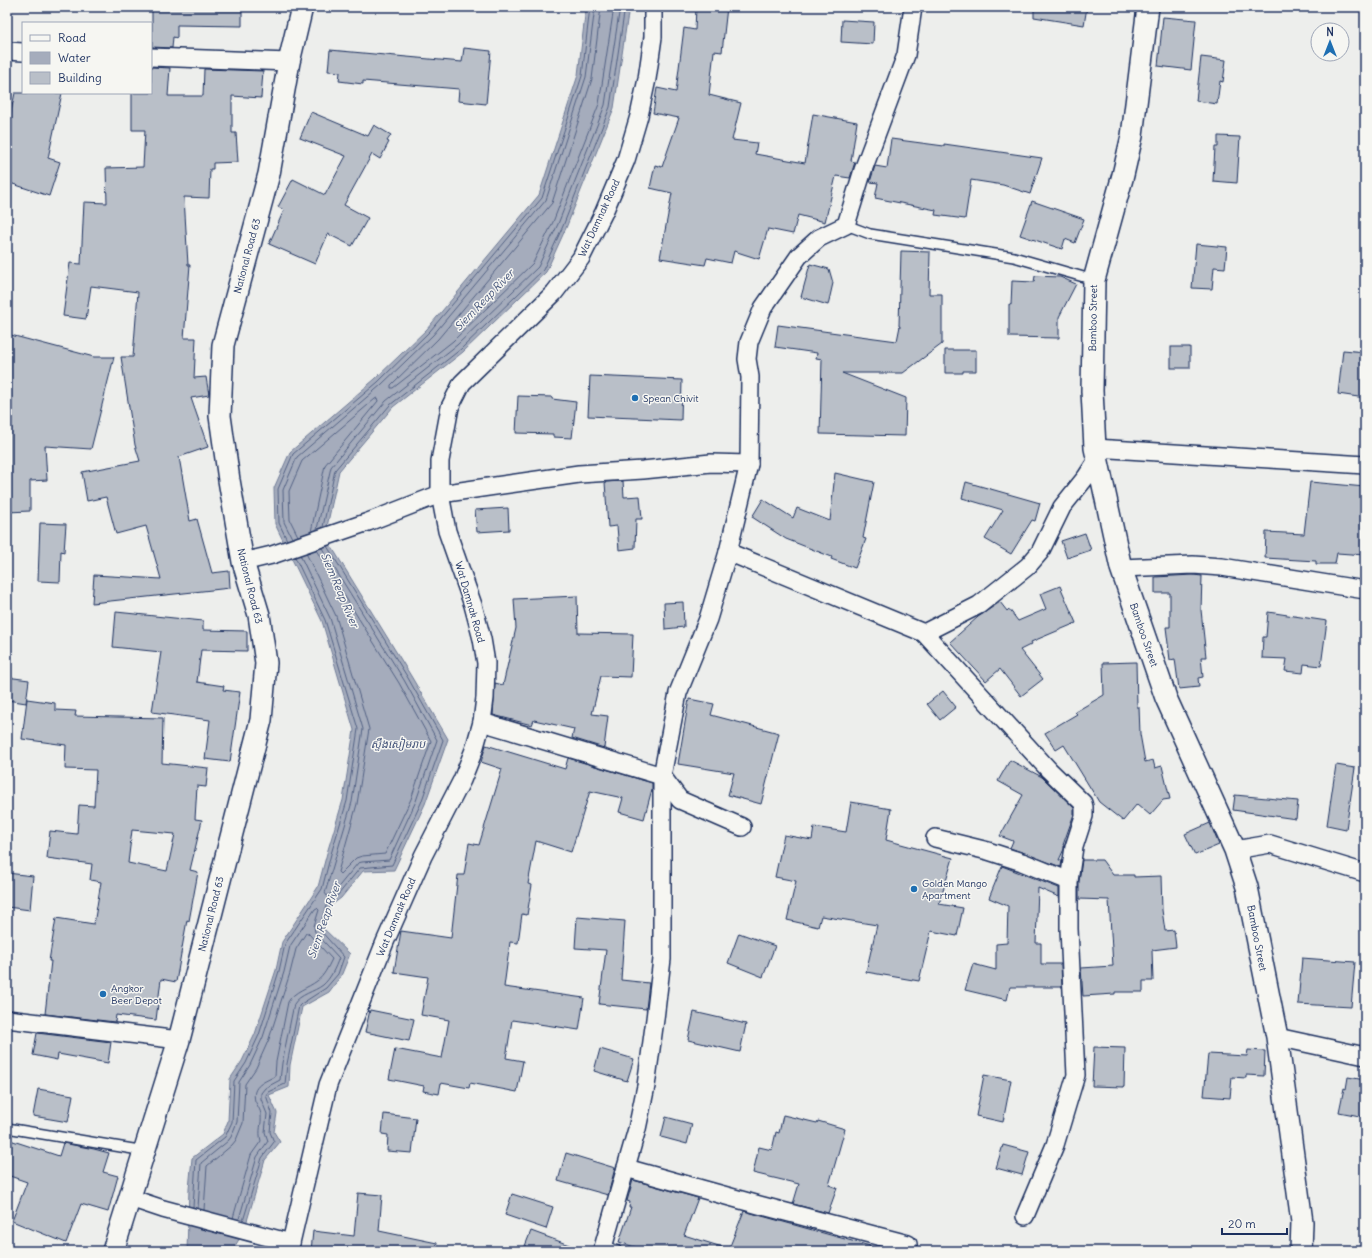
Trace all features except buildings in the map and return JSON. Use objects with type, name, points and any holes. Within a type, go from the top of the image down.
[{"type":"street","name":"National Road 63","points":[[113,1251],[179,1040],[261,720],[266,663],[259,615],[243,562],[220,416],[223,345],[268,174],[289,62],[302,7]]},
{"type":"street","name":"Wat Damnak Road","points":[[290,1247],[328,1085],[359,1006],[420,863],[462,780],[474,750],[482,722],[485,698],[486,663],[482,639],[473,605],[447,531],[440,494],[440,460],[450,407],[462,383],[554,293],[581,258],[604,212],[626,160],[639,116],[647,79],[653,37],[653,7]]},
{"type":"street","points":[[608,1249],[646,1086],[662,959],[662,776],[678,693],[708,619],[728,552],[749,464],[750,377],[747,359],[749,342],[763,308],[799,256],[819,238],[846,225],[863,170],[906,55],[913,7]]},
{"type":"street","name":"Bamboo Street","points":[[1148,7],[1132,136],[1123,175],[1094,280],[1092,391],[1096,454],[1121,568],[1166,698],[1235,850],[1247,887],[1277,1037],[1302,1222],[1301,1251]]},
{"type":"street","points":[[7,51],[22,52]]},
{"type":"street","points":[[152,57],[289,62]]},
{"type":"street","points":[[924,633],[978,605],[1028,566],[1040,552],[1062,507],[1086,477],[1096,454],[1365,465]]},
{"type":"street","points":[[243,562],[272,555],[368,522],[440,494],[579,474],[643,470],[711,463],[749,464]]},
{"type":"street","points":[[728,552],[924,633],[1048,770],[1083,803],[1084,816],[1074,847],[1069,881],[1069,929],[1076,1075],[1055,1145],[1025,1216]]},
{"type":"street","points":[[1121,568],[1192,565],[1222,567],[1365,590]]},
{"type":"street","points":[[482,722],[662,776],[680,800],[742,827]]},
{"type":"street","points":[[935,838],[988,851],[1022,862],[1069,881]]},
{"type":"street","points":[[1235,850],[1270,844],[1365,874]]},
{"type":"street","points":[[7,1019],[179,1040]]},
{"type":"street","points":[[1277,1037],[1365,1056]]},
{"type":"street","points":[[626,1168],[908,1244]]},
{"type":"street","points":[[130,1198],[163,1209],[268,1237],[290,1247]]},
{"type":"lane","points":[[846,225],[870,234],[1014,257],[1094,280]]},
{"type":"lane","points":[[7,1128],[145,1150]]},
{"type":"water","name":"ស្ទឹងសៀមរាប","points":[[586,7],[629,7],[614,108],[566,228],[546,272],[463,352],[393,407],[339,471],[325,536],[448,739],[425,804],[394,870],[363,871],[341,898],[330,906],[323,928],[350,954],[341,976],[329,992],[302,1007],[290,1065],[289,1087],[269,1095],[277,1113],[274,1132],[280,1142],[265,1160],[244,1231],[232,1251],[187,1251],[189,1189],[192,1158],[223,1134],[228,1121],[230,1079],[242,1061],[255,1034],[276,970],[282,942],[318,887],[343,800],[354,730],[322,621],[275,524],[274,488],[290,452],[375,379],[427,329],[539,195],[578,75]]},
{"type":"place","name":"Spean Chivit","points":[[635,398]]},
{"type":"place","name":"Golden Mango Apartment","points":[[914,889]]},
{"type":"place","name":"Angkor Beer Depot","points":[[103,994]]},
{"type":"water label","name":"Siem Reap River","points":[[484,300]]},
{"type":"water label","name":"Siem Reap River","points":[[340,590]]},
{"type":"water label","name":"Siem Reap River","points":[[324,920]]}]
